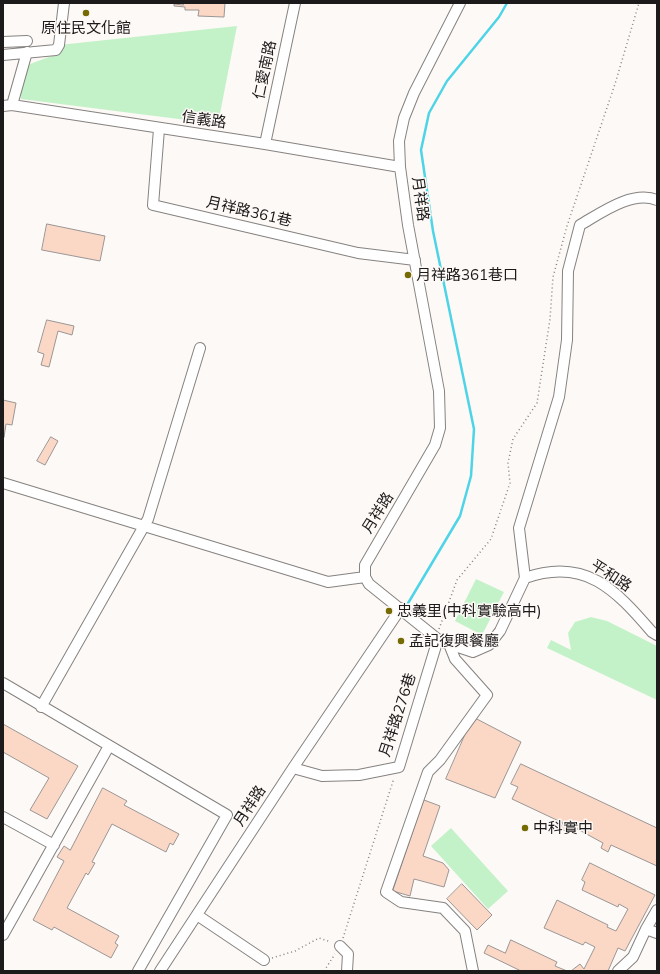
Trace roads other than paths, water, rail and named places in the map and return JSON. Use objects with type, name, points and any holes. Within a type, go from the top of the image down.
[{"type":"street","points":[[3,55],[56,50],[59,45],[64,3]]},
{"type":"street","name":"仁愛南路","points":[[265,144],[295,3]]},
{"type":"street","name":"月祥路","points":[[365,577],[365,565],[372,551],[410,490],[435,445],[440,428],[439,391],[400,167],[399,141],[404,118],[436,48],[460,3]]},
{"type":"street","points":[[3,42],[27,41]]},
{"type":"street","points":[[7,105],[27,52]]},
{"type":"street","name":"信義路","points":[[7,105],[265,144],[400,167]]},
{"type":"street","name":"月祥路361巷","points":[[159,129],[153,205],[358,253],[415,260]]},
{"type":"street","points":[[3,482],[328,582],[365,577],[369,584],[438,639],[473,652],[489,645],[500,631],[525,578],[519,528],[559,397],[567,340],[568,272],[580,225],[623,202],[650,197],[657,200]]},
{"type":"street","points":[[41,707],[148,519],[200,348]]},
{"type":"street","name":"平和路","points":[[525,578],[538,574],[576,572],[590,576],[626,602],[652,632],[657,635]]},
{"type":"street","name":"月祥路","points":[[160,971],[295,768],[403,610]]},
{"type":"street","name":"月祥路276巷","points":[[295,768],[322,776],[360,776],[398,767],[438,639]]},
{"type":"street","points":[[449,644],[455,660],[487,695],[440,760],[428,772],[386,892],[401,902],[443,908],[465,931],[473,971]]},
{"type":"street","points":[[3,683],[41,707],[227,815],[138,971]]},
{"type":"street","points":[[3,935],[109,746]]},
{"type":"street","points":[[3,817],[54,845]]},
{"type":"street","points":[[618,971],[632,957],[657,910]]},
{"type":"street","points":[[197,915],[264,960]]},
{"type":"street","points":[[646,929],[657,933]]},
{"type":"street","points":[[340,946],[348,954],[347,971]]},
{"type":"waterway","points":[[404,610],[460,516],[471,476],[474,429],[433,231],[421,150],[429,113],[447,81],[499,17],[507,3]]},
{"type":"place","name":"原住民文化館","points":[[86,13]]},
{"type":"place","name":"月祥路361巷口","points":[[408,275]]},
{"type":"place","name":"忠義里(中科實驗高中)","points":[[389,611]]},
{"type":"place","name":"孟記復興餐廳","points":[[401,641]]},
{"type":"place","name":"中科實中","points":[[525,828]]}]
